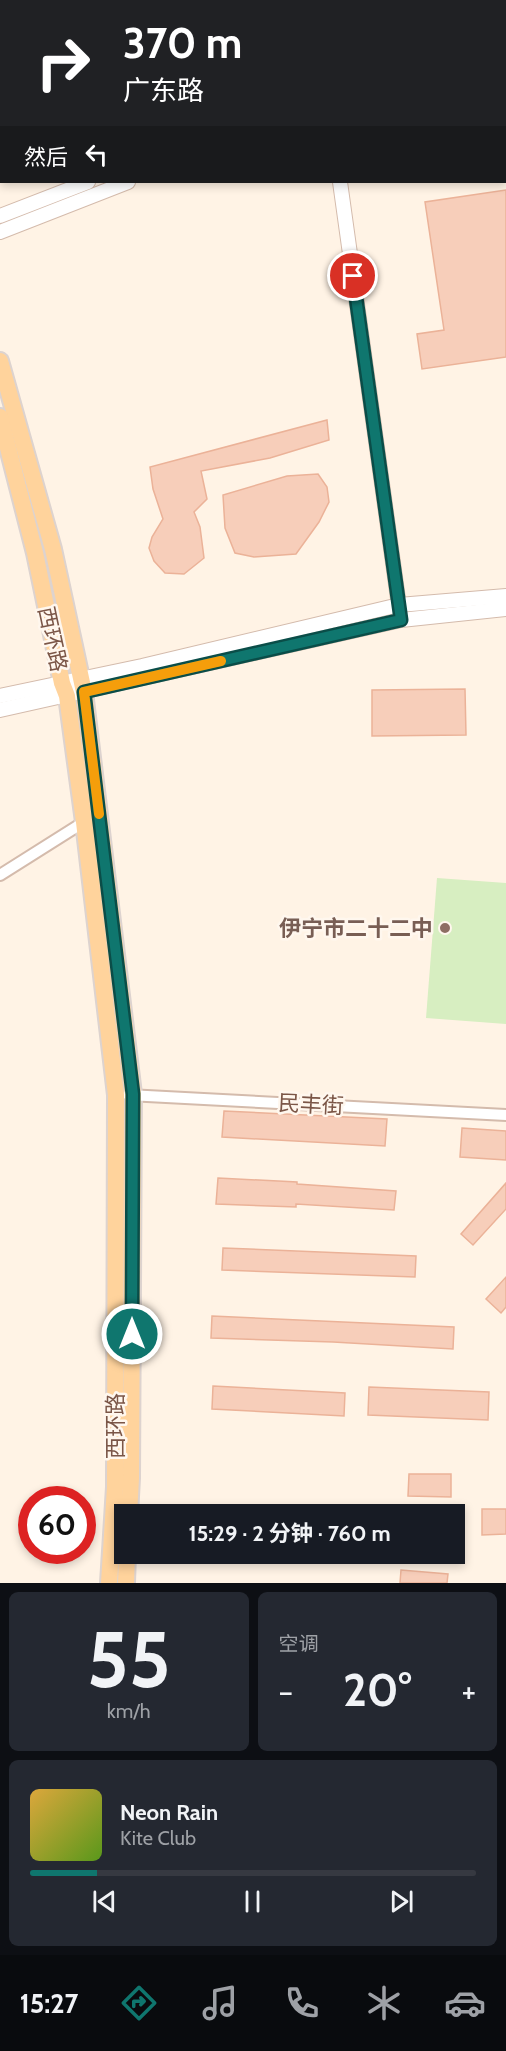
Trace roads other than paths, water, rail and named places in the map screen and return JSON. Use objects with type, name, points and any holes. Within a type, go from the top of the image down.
[{"type":"main road","name":"西环路","points":[[0,361],[52,549],[83,686],[124,1095],[130,1504]]},
{"type":"main road","name":"西环路","points":[[0,417],[35,554],[64,690],[124,1095],[115,1487],[109,1583]]},
{"type":"main road","points":[[126,1583],[127,1564]]},
{"type":"street","points":[[0,216],[85,183]]},
{"type":"street","points":[[0,232],[125,183]]},
{"type":"street","points":[[340,183],[401,620]]},
{"type":"street","points":[[83,686],[399,605],[506,596]]},
{"type":"street","points":[[0,710],[64,690],[401,620],[506,609]]},
{"type":"street","points":[[0,696],[64,690]]},
{"type":"street","points":[[0,875],[84,822]]},
{"type":"street","name":"民丰街","points":[[124,1095],[506,1115]]},
{"type":"place","name":"伊宁市二十二中","points":[[445,928]]}]
